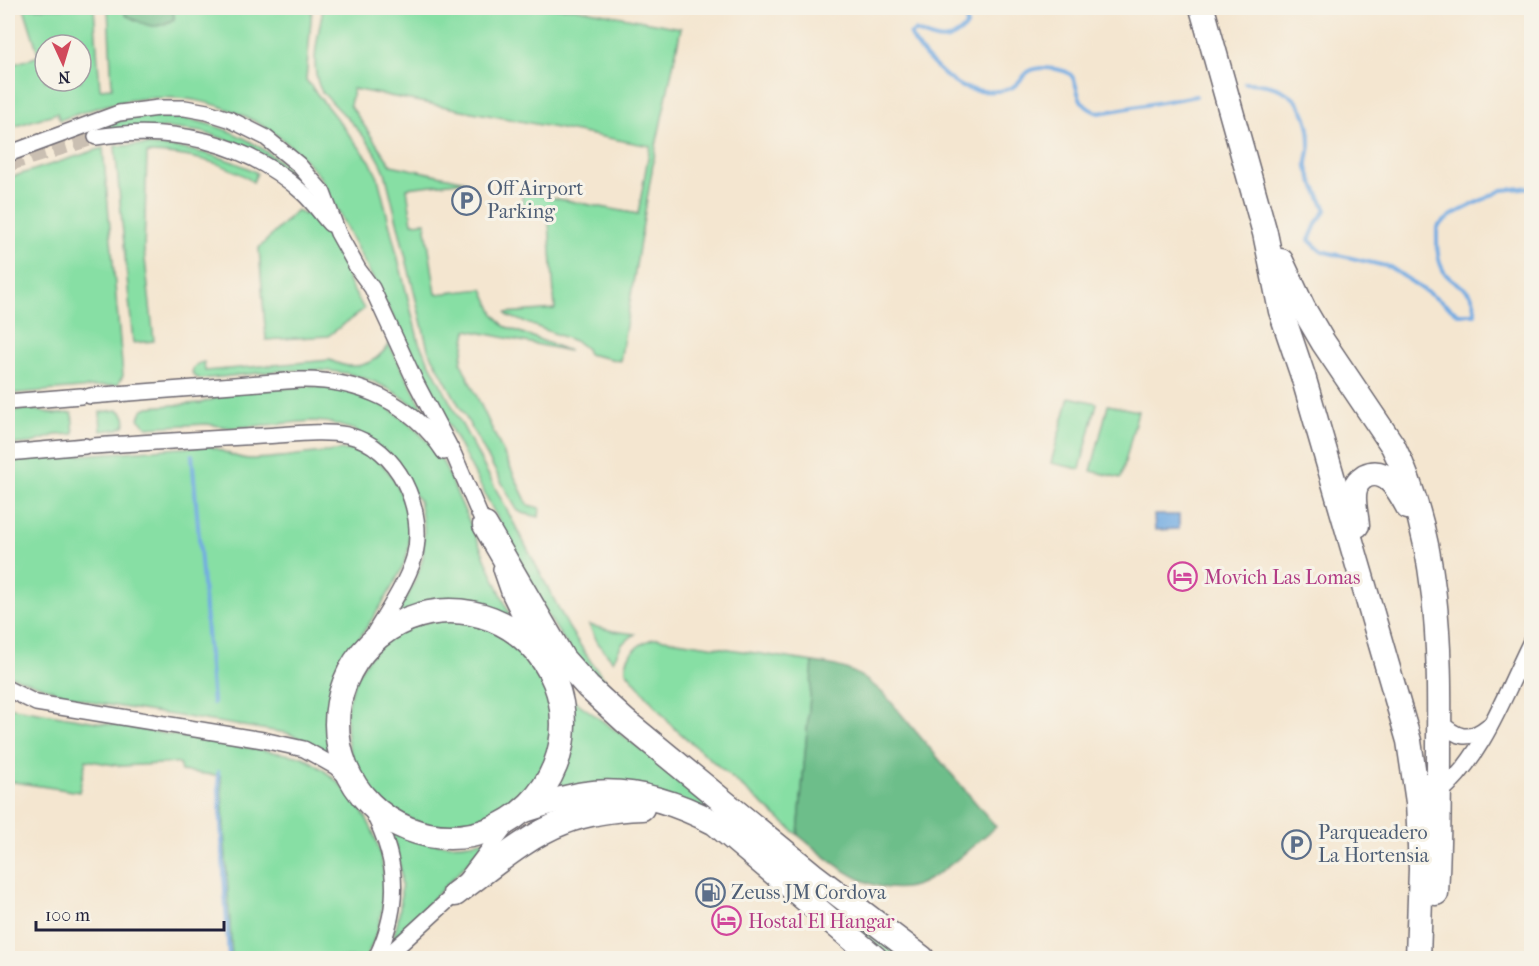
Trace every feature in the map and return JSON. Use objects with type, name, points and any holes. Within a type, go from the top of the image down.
[{"type":"main road","points":[[1202,8],[1265,233],[1281,311],[1402,715],[1419,802],[1422,869],[1418,958]]},
{"type":"main road","points":[[1265,233],[1323,342],[1393,446],[1407,478],[1426,544],[1431,566],[1438,634],[1439,794],[1432,958]]},
{"type":"main road","points":[[1362,578],[1354,499],[1355,486],[1363,477],[1371,474],[1384,476],[1399,489],[1426,544]]},
{"type":"main road","points":[[485,525],[563,658],[588,687],[625,721],[813,874],[922,958]]},
{"type":"main road","points":[[546,664],[562,704],[563,737],[560,753],[550,777],[536,798],[518,814],[498,827],[476,834],[436,837],[399,825],[379,812],[360,792],[340,754],[336,723],[338,707],[347,677],[364,650],[377,637],[409,619],[444,611],[463,612],[498,622],[528,642],[546,664],[581,698],[625,721]]},
{"type":"main road","points":[[518,814],[585,794],[622,793],[658,799],[693,811],[715,823],[875,958]]},
{"type":"main road","points":[[455,894],[527,842],[563,822],[609,810],[641,807],[693,811]]},
{"type":"main road","points":[[838,928],[869,958]]},
{"type":"street","points":[[8,153],[119,113],[159,108],[185,108],[229,119],[265,137],[298,164],[322,193],[338,233],[358,269],[372,288],[416,383],[454,455],[485,525],[510,595],[546,664]]},
{"type":"street","points":[[96,137],[147,132],[179,135],[224,145],[282,176],[303,193],[338,233]]},
{"type":"street","points":[[8,402],[300,380],[333,381],[380,396],[411,415],[438,444],[464,482]]},
{"type":"street","points":[[8,453],[309,433],[348,436],[376,450],[397,470],[407,486],[416,537],[414,557],[408,573],[364,650]]},
{"type":"street","points":[[1439,794],[1474,755],[1532,639]]},
{"type":"street","points":[[8,689],[36,703]]},
{"type":"street","points":[[8,698],[263,740],[304,749],[336,767],[360,792],[388,845],[393,864],[391,917],[385,939],[376,958]]},
{"type":"street","points":[[1439,721],[1454,734],[1464,736],[1473,736],[1490,724]]},
{"type":"street","points":[[385,958],[455,894],[518,814]]},
{"type":"green space","points":[[24,8],[94,8],[100,89],[112,88],[108,8],[125,8],[126,15],[174,19],[173,8],[312,8],[306,80],[370,161],[378,178],[419,343],[569,628],[591,662],[622,702],[581,666],[551,621],[320,177],[303,157],[283,140],[240,114],[216,105],[191,100],[166,98],[129,100],[60,120],[57,113],[13,127],[8,110],[8,66],[33,58],[33,93],[93,93],[93,33],[33,33],[33,37]]},
{"type":"green space","points":[[125,8],[173,8],[174,19],[167,23],[150,26],[125,15]]},
{"type":"green space","points":[[323,8],[574,8],[681,28],[656,146],[620,361],[588,354],[586,349],[577,342],[508,316],[506,313],[555,309],[548,209],[523,211],[522,192],[638,214],[650,146],[353,89],[350,105],[391,165],[466,181],[407,188],[412,223],[425,222],[436,294],[483,289],[494,314],[504,326],[569,351],[467,330],[461,363],[528,505],[540,508],[539,517],[517,510],[428,349],[385,172],[366,139],[322,92],[318,82],[315,61]]},
{"type":"green space","points":[[149,116],[192,120],[231,132],[267,152],[300,180],[267,157],[237,143],[202,132],[167,128],[90,136],[91,129],[131,118]]},
{"type":"green space","points":[[145,145],[217,156],[257,173],[253,182],[229,169],[202,160],[147,153],[144,250],[154,341],[133,343],[115,146]]},
{"type":"green space","points":[[103,148],[123,376],[117,385],[8,394],[8,178]]},
{"type":"green space","points":[[297,210],[304,215],[308,210],[323,227],[342,257],[349,283],[364,309],[328,336],[266,340],[259,248]]},
{"type":"green space","points":[[389,344],[426,414],[385,387],[367,379],[339,372],[279,371],[200,379],[192,372],[196,365],[204,362],[205,371],[330,360],[347,366],[363,365],[377,357]]},
{"type":"green space","points":[[310,386],[350,392],[387,408],[418,432],[432,447],[444,464],[511,617],[481,606],[451,603],[421,607],[392,618],[408,596],[423,557],[424,528],[419,500],[355,430],[327,422],[312,421],[232,428],[207,424],[147,427],[139,419],[142,410],[148,407],[201,403],[235,392]]},
{"type":"green space","points":[[1069,397],[1097,403],[1080,469],[1051,463]]},
{"type":"green space","points":[[1108,405],[1138,411],[1121,478],[1091,471]]},
{"type":"green space","points":[[30,409],[55,414],[72,413],[74,434],[55,435],[32,443],[8,445],[8,411]]},
{"type":"green space","points":[[118,410],[125,416],[124,426],[101,431],[100,412]]},
{"type":"green space","points":[[210,446],[244,459],[353,450],[367,454],[379,462],[389,472],[402,497],[408,525],[407,556],[395,582],[356,644],[336,682],[331,704],[330,728],[334,756],[314,744],[287,733],[96,703],[8,675],[8,460]]},
{"type":"green space","points":[[440,619],[460,619],[480,623],[499,631],[524,649],[537,665],[546,683],[554,713],[550,753],[546,763],[537,781],[524,797],[508,810],[480,823],[460,827],[440,827],[420,823],[401,815],[376,797],[363,781],[350,753],[346,733],[346,713],[350,693],[358,674],[376,649],[392,636],[420,623]]},
{"type":"green space","points":[[589,625],[635,634],[622,644],[613,661],[598,643]]},
{"type":"green space","points":[[657,638],[813,662],[798,835],[672,726],[626,671],[631,653],[640,645]]},
{"type":"green space","points":[[813,662],[853,672],[886,696],[996,827],[950,865],[922,883],[905,888],[888,888],[871,884],[840,867],[798,835]]},
{"type":"green space","points":[[568,696],[719,805],[906,958],[890,958],[823,906],[712,813],[542,800],[557,776],[567,751],[570,724]]},
{"type":"green space","points":[[8,707],[303,757],[329,775],[350,795],[367,819],[378,844],[383,872],[383,900],[378,929],[366,958],[232,958],[221,776],[181,771],[179,763],[120,766],[86,760],[79,792],[8,781]]},
{"type":"green space","points":[[391,832],[428,843],[441,844],[465,844],[491,839],[392,941],[399,914],[402,887],[399,859]]},
{"type":"water","points":[[1154,515],[1179,515],[1179,529],[1155,530]]},
{"type":"waterway","points":[[965,8],[967,26],[954,37],[942,40],[915,31],[910,35],[935,66],[951,80],[966,88],[988,91],[1006,90],[1016,85],[1028,72],[1046,68],[1070,74],[1083,103],[1089,109],[1099,113],[1196,96]]},
{"type":"waterway","points":[[1245,83],[1272,86],[1283,91],[1300,106],[1305,116],[1310,144],[1307,167],[1326,210],[1317,222],[1309,240],[1321,251],[1390,267],[1459,314],[1475,314],[1475,304],[1468,292],[1447,276],[1443,270],[1438,254],[1437,227],[1452,215],[1502,190],[1532,187]]},
{"type":"waterway","points":[[192,455],[213,703]]},
{"type":"waterway","points":[[218,772],[229,958]]},
{"type":"tunnel","points":[[8,164],[96,137]]},
{"type":"place","name":"Off Airport Parking","points":[[466,200]]},
{"type":"place","name":"Movich Las Lomas","points":[[1183,577]]},
{"type":"place","name":"Parqueadero La Hortensia","points":[[1297,844]]},
{"type":"place","name":"Zeuss JM Cordova","points":[[710,892]]},
{"type":"place","name":"Hostal El Hangar","points":[[727,921]]}]
